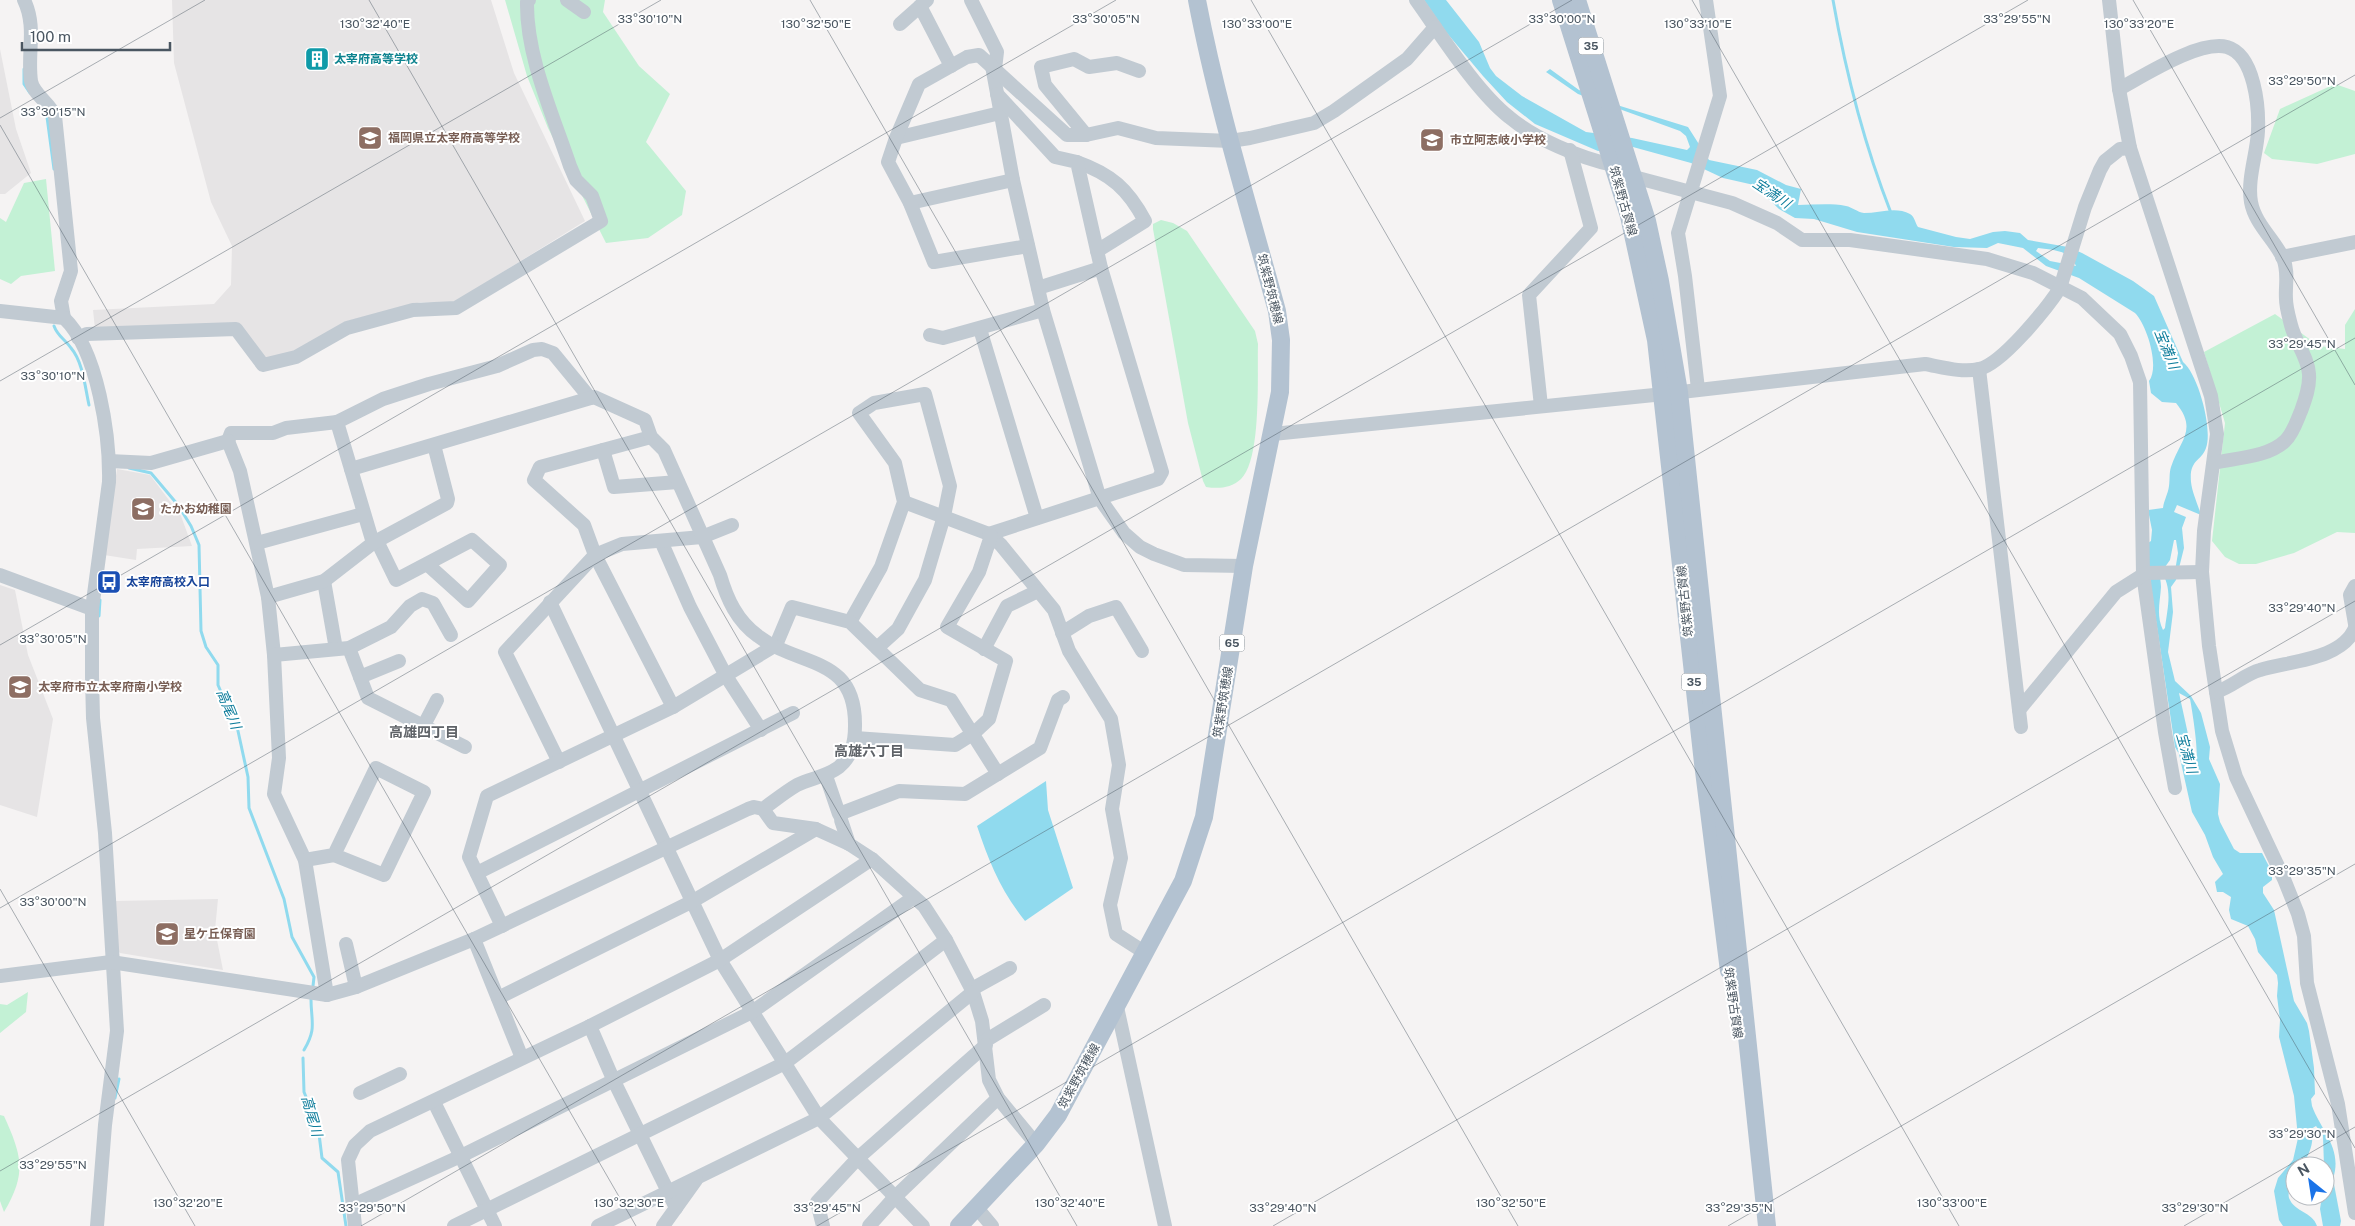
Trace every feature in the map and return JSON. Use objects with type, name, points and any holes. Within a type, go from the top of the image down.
[{"type":"main road","name":"筑紫野筑穂線","points":[[959,1226],[1036,1144],[1058,1115],[1117,1007],[1182,881],[1204,817],[1244,566],[1280,392],[1281,340],[1277,311],[1230,140],[1206,46],[1197,0]]},
{"type":"main road","name":"筑紫野古賀線","points":[[1561,0],[1597,90]]},
{"type":"main road","name":"筑紫野古賀線","points":[[1577,0],[1597,90],[1616,159],[1656,340],[1671,393]]},
{"type":"main road","name":"筑紫野古賀線","points":[[1616,159],[1634,177],[1647,221],[1660,281],[1716,877],[1743,1077],[1766,1219]]},
{"type":"street","points":[[24,0],[31,17],[31,84],[51,108],[55,116],[70,271],[61,301],[64,318],[78,338],[94,372],[102,406],[109,461],[109,482],[92,609],[93,718],[105,833],[111,962],[117,1031],[105,1125],[97,1226]]},
{"type":"street","points":[[78,338],[87,334],[236,329],[263,365],[296,357],[347,328],[413,310],[456,308],[601,220],[592,196],[576,180],[570,166],[534,58],[526,21],[529,0]]},
{"type":"street","points":[[567,0],[584,12]]},
{"type":"street","points":[[971,0],[997,52],[994,68],[1000,113],[1028,246],[1043,310],[1100,499],[1124,533],[1140,547],[1154,554],[1184,565],[1244,566]]},
{"type":"street","points":[[1416,0],[1478,84],[1509,117],[1536,136],[1597,162],[1616,159]]},
{"type":"street","points":[[1698,389],[1678,233],[1713,124],[1720,96],[1706,0]]},
{"type":"street","points":[[2109,0],[2120,89],[2130,148],[2211,396],[2217,434],[2200,572],[2222,731],[2236,777],[2284,879],[2298,914],[2304,936],[2309,991],[2338,1104],[2355,1213]]},
{"type":"street","points":[[900,24],[924,3],[951,66]]},
{"type":"street","points":[[1028,246],[934,262],[910,203],[888,162],[919,84],[951,66],[974,55],[979,55],[1067,135],[1086,135],[1118,128],[1156,138],[1230,140],[1250,138],[1314,123],[1334,111],[1407,58],[1435,27]]},
{"type":"street","points":[[2120,89],[2188,52],[2213,47],[2228,47],[2240,56],[2251,72],[2257,102],[2258,131],[2250,186],[2251,203],[2257,218],[2282,257],[2287,283],[2286,300],[2292,330],[2307,363],[2309,375],[2306,396],[2297,421],[2286,441],[2267,452],[2214,463]]},
{"type":"street","points":[[1086,135],[1045,86],[1041,67],[1074,59],[1089,67],[1118,63],[1139,71]]},
{"type":"street","points":[[997,94],[1055,157],[1100,170],[1134,200],[1145,221],[1098,251]]},
{"type":"street","points":[[896,138],[1000,113]]},
{"type":"street","points":[[1272,434],[1671,393],[1925,364],[1958,370],[1979,370],[1992,364],[2010,349],[2061,284],[2085,207],[2105,161],[2120,149],[2130,148]]},
{"type":"street","points":[[1541,406],[1529,295],[1591,228],[1570,150]]},
{"type":"street","points":[[990,535],[1036,518],[1158,479],[1162,472],[1101,268],[1077,162]]},
{"type":"street","points":[[1634,177],[1692,189],[1732,203],[1777,223],[1802,240],[1850,240],[1987,260],[2033,273],[2061,284],[2082,298],[2120,334],[2131,356],[2140,382],[2144,574],[2165,732],[2175,788]]},
{"type":"street","points":[[910,203],[1013,180]]},
{"type":"street","points":[[2282,257],[2355,242]]},
{"type":"street","points":[[1038,288],[1101,268]]},
{"type":"street","points":[[0,310],[64,318]]},
{"type":"street","points":[[930,335],[943,338],[1043,310]]},
{"type":"street","points":[[980,329],[1036,518]]},
{"type":"street","points":[[328,995],[306,860],[274,794],[279,758],[274,655],[268,597],[258,544],[240,471],[228,441],[231,433],[273,433],[286,428],[337,422],[384,399],[429,384],[497,366],[532,350],[542,349],[553,353],[590,398]]},
{"type":"street","points":[[1979,370],[2020,727]]},
{"type":"street","points":[[850,622],[881,567],[904,502],[895,463],[859,413],[874,403],[925,394],[950,486],[944,516],[925,580],[898,629],[877,648]]},
{"type":"street","points":[[351,469],[594,396],[645,420],[651,437],[664,450],[720,575],[724,592],[737,615],[757,635],[832,669],[845,683],[854,708],[854,746],[846,759],[826,776],[798,784],[763,809]]},
{"type":"street","points":[[337,422],[363,514],[375,542],[396,580],[472,540],[500,564],[468,601],[427,564]]},
{"type":"street","points":[[651,437],[540,467],[534,480],[584,525],[595,555],[673,707]]},
{"type":"street","points":[[109,461],[151,463],[228,441]]},
{"type":"street","points":[[268,597],[324,580],[375,542],[447,503],[448,499],[434,445]]},
{"type":"street","points":[[603,450],[614,487],[678,482]]},
{"type":"street","points":[[904,502],[990,535],[1021,568],[1054,610],[1069,651],[1112,719],[1119,765],[1112,809],[1121,858],[1110,905],[1116,934],[1144,952]]},
{"type":"street","points":[[258,544],[363,514]]},
{"type":"street","points":[[559,762],[505,652],[595,555],[622,544],[702,537],[732,525]]},
{"type":"street","points":[[855,738],[955,745],[974,734],[989,719],[1006,661],[947,627],[979,572],[990,535]]},
{"type":"street","points":[[661,541],[690,608],[726,676],[761,730]]},
{"type":"street","points":[[2019,710],[2116,592],[2144,574],[2200,572]]},
{"type":"street","points":[[0,575],[92,609]]},
{"type":"street","points":[[324,580],[343,649],[360,677],[368,698],[424,725],[465,748]]},
{"type":"street","points":[[2355,586],[2350,595],[2355,624]]},
{"type":"street","points":[[984,649],[1007,606],[1038,591]]},
{"type":"street","points":[[274,655],[343,649],[392,627],[410,606],[422,599],[433,603],[451,635]]},
{"type":"street","points":[[550,602],[615,735],[720,960],[819,1118],[923,1226]]},
{"type":"street","points":[[502,926],[469,856],[487,796],[673,707],[726,676],[776,645],[792,607],[850,622],[920,690],[951,700],[998,774]]},
{"type":"street","points":[[1062,633],[1089,616],[1116,607],[1142,652]]},
{"type":"street","points":[[2216,692],[2227,688],[2258,670],[2300,661],[2333,650],[2351,639],[2355,628]]},
{"type":"street","points":[[360,677],[399,661]]},
{"type":"street","points":[[826,776],[839,814],[899,791],[965,794],[1040,748],[1058,700],[1063,696]]},
{"type":"street","points":[[424,725],[436,700]]},
{"type":"street","points":[[477,873],[761,730],[793,712]]},
{"type":"street","points":[[306,860],[334,855],[384,875],[424,792],[376,768],[334,855]]},
{"type":"street","points":[[0,976],[111,962],[328,995],[356,987],[474,939],[754,807],[763,809],[773,823],[816,829],[849,844],[872,859],[914,897],[931,916],[972,990],[985,1043],[987,1074],[998,1098],[1036,1144]]},
{"type":"street","points":[[841,820],[849,844]]},
{"type":"street","points":[[498,998],[693,901],[816,829]]},
{"type":"street","points":[[355,1226],[348,1160],[355,1145],[370,1131],[590,1026],[720,960],[872,859]]},
{"type":"street","points":[[353,1205],[461,1156],[752,1012],[914,897]]},
{"type":"street","points":[[474,939],[522,1058]]},
{"type":"street","points":[[454,1226],[785,1063],[946,940]]},
{"type":"street","points":[[346,944],[356,987]]},
{"type":"street","points":[[598,1226],[696,1180],[819,1118],[972,990],[1010,968]]},
{"type":"street","points":[[823,1226],[817,1202],[858,1158],[985,1043],[1044,1005]]},
{"type":"street","points":[[1117,1007],[1165,1226]]},
{"type":"street","points":[[590,1026],[613,1080],[676,1208]]},
{"type":"street","points":[[360,1093],[400,1074]]},
{"type":"street","points":[[868,1226],[895,1197],[998,1098]]},
{"type":"street","points":[[434,1102],[495,1226]]},
{"type":"street","points":[[663,1226],[696,1180]]},
{"type":"street","points":[[977,1208],[992,1226]]},
{"type":"shaded area","name":"福岡県立太宰府高等学校","points":[[172,0],[491,0],[514,73],[585,221],[453,303],[421,302],[344,322],[300,352],[265,361],[238,323],[95,329],[93,310],[214,304],[231,285],[232,246],[211,202],[174,63]]},
{"type":"shaded area","points":[[0,49],[16,129],[31,173],[5,194],[0,194]]},
{"type":"shaded area","name":"たかお幼稚園","points":[[117,469],[150,475],[181,516],[192,546],[137,549],[136,560],[104,555]]},
{"type":"shaded area","name":"太宰府市立太宰府南小学校","points":[[0,585],[15,590],[28,655],[53,719],[37,817],[0,805]]},
{"type":"shaded area","name":"星ケ丘保育園","points":[[218,899],[215,930],[223,970],[120,953],[118,951],[115,901]]},
{"type":"green space","points":[[505,0],[605,0],[603,12],[639,66],[670,94],[646,142],[686,191],[682,215],[648,238],[606,243],[548,128],[527,76]]},
{"type":"green space","points":[[2335,84],[2355,91],[2355,154],[2317,164],[2272,159],[2264,153],[2280,109]]},
{"type":"green space","points":[[46,179],[55,271],[21,276],[11,284],[0,279],[0,218],[6,222],[24,183]]},
{"type":"green space","points":[[1161,220],[1173,223],[1187,231],[1255,331],[1258,344],[1258,394],[1252,454],[1248,469],[1241,479],[1225,487],[1206,487],[1188,423],[1153,229],[1153,224]]},
{"type":"green space","points":[[2355,309],[2355,533],[2337,532],[2294,553],[2256,564],[2239,564],[2225,557],[2212,541],[2225,423],[2204,352],[2275,314],[2319,346],[2345,349],[2345,325]]},
{"type":"green space","points":[[28,992],[26,1012],[0,1033],[0,1004],[7,1005]]},
{"type":"green space","points":[[0,1115],[4,1116],[15,1142],[19,1164],[16,1186],[4,1212],[0,1201]]},
{"type":"water","name":"宝満川","points":[[1424,0],[1446,0],[1479,42],[1490,68],[1496,76],[1522,96],[1586,132],[1632,138],[1687,150],[1690,147],[1686,136],[1680,131],[1578,94],[1546,72],[1550,69],[1579,90],[1617,105],[1688,127],[1709,160],[1757,170],[1786,185],[1801,189],[1798,205],[1840,205],[1864,213],[1899,210],[1912,215],[1918,227],[1970,239],[1993,232],[2020,233],[2028,240],[2068,247],[2082,253],[2133,281],[2154,296],[2183,362],[2189,368],[2199,389],[2206,416],[2208,439],[2204,453],[2194,465],[2191,475],[2193,490],[2201,515],[2177,505],[2174,512],[2186,517],[2182,528],[2184,548],[2176,580],[2171,587],[2173,612],[2168,652],[2175,681],[2191,696],[2201,713],[2210,747],[2209,759],[2220,784],[2218,814],[2220,822],[2234,849],[2240,853],[2262,853],[2272,872],[2272,880],[2263,887],[2263,893],[2274,910],[2294,1001],[2307,1023],[2309,1031],[2314,1068],[2315,1094],[2311,1099],[2312,1106],[2330,1140],[2335,1156],[2324,1156],[2323,1136],[2316,1126],[2311,1129],[2312,1144],[2307,1156],[2294,1156],[2298,1138],[2294,1096],[2279,1037],[2280,1020],[2277,975],[2258,952],[2255,939],[2248,926],[2231,919],[2229,910],[2231,897],[2223,892],[2217,892],[2215,882],[2223,874],[2192,812],[2179,754],[2175,747],[2151,587],[2148,543],[2151,541],[2152,530],[2148,510],[2163,508],[2171,467],[2185,435],[2186,421],[2176,403],[2162,402],[2151,393],[2149,381],[2152,375],[2153,356],[2151,346],[2144,327],[2135,313],[2079,278],[2046,266],[2023,248],[1998,243],[1987,248],[1954,247],[1857,232],[1814,219],[1795,218],[1779,209],[1754,185],[1723,178],[1691,163],[1633,147],[1598,151],[1535,124],[1507,102],[1446,32]],"holes":[[[2038,248],[2065,254],[2070,257],[2076,266],[2050,261],[2036,251]],[[2174,540],[2176,540],[2178,553],[2174,577],[2165,567],[2170,560]],[[2160,568],[2168,590],[2168,604],[2165,628],[2163,630],[2159,614]],[[2179,693],[2190,699],[2197,748],[2196,759],[2193,757]]]},
{"type":"water","points":[[1046,781],[1048,810],[1073,888],[1025,921],[1009,899],[996,876],[977,826]]},
{"type":"water","points":[[2285,1170],[2285,1206],[2294,1206],[2311,1217],[2317,1226],[2283,1226],[2279,1220],[2274,1191],[2278,1178]]},
{"type":"water","points":[[2335,1190],[2341,1221],[2340,1226],[2323,1226],[2320,1206],[2335,1206]]},
{"type":"waterway","points":[[1833,0],[1857,108],[1872,161],[1891,213]]},
{"type":"waterway","points":[[24,69],[24,84],[30,93]]},
{"type":"waterway","points":[[42,107],[47,117],[54,169]]},
{"type":"waterway","points":[[54,326],[78,360],[89,405]]},
{"type":"waterway","name":"高尾川","points":[[129,468],[151,473],[178,505],[191,526],[199,545],[201,631],[206,647],[218,665],[218,685],[238,731],[248,777],[249,808],[284,899],[292,937],[314,977],[313,986]]},
{"type":"waterway","points":[[99,616],[100,600]]},
{"type":"waterway","name":"高尾川","points":[[304,1050],[312,1030],[311,999]]},
{"type":"waterway","name":"高尾川","points":[[303,1058],[304,1092],[318,1126],[322,1158],[338,1172],[346,1226]]},
{"type":"waterway","points":[[115,1098],[119,1079]]},
{"type":"place","name":"太宰府高等学校","points":[[317,59]]},
{"type":"place","name":"福岡県立太宰府高等学校","points":[[370,138]]},
{"type":"place","name":"市立阿志岐小学校","points":[[1432,140]]},
{"type":"place","name":"たかお幼稚園","points":[[143,509]]},
{"type":"place","name":"太宰府高校入口","points":[[109,582]]},
{"type":"place","name":"太宰府市立太宰府南小学校","points":[[20,687]]},
{"type":"place","name":"星ケ丘保育園","points":[[167,934]]},
{"type":"district","name":"高雄四丁目","points":[[424,732]]},
{"type":"district","name":"高雄六丁目","points":[[869,751]]}]
